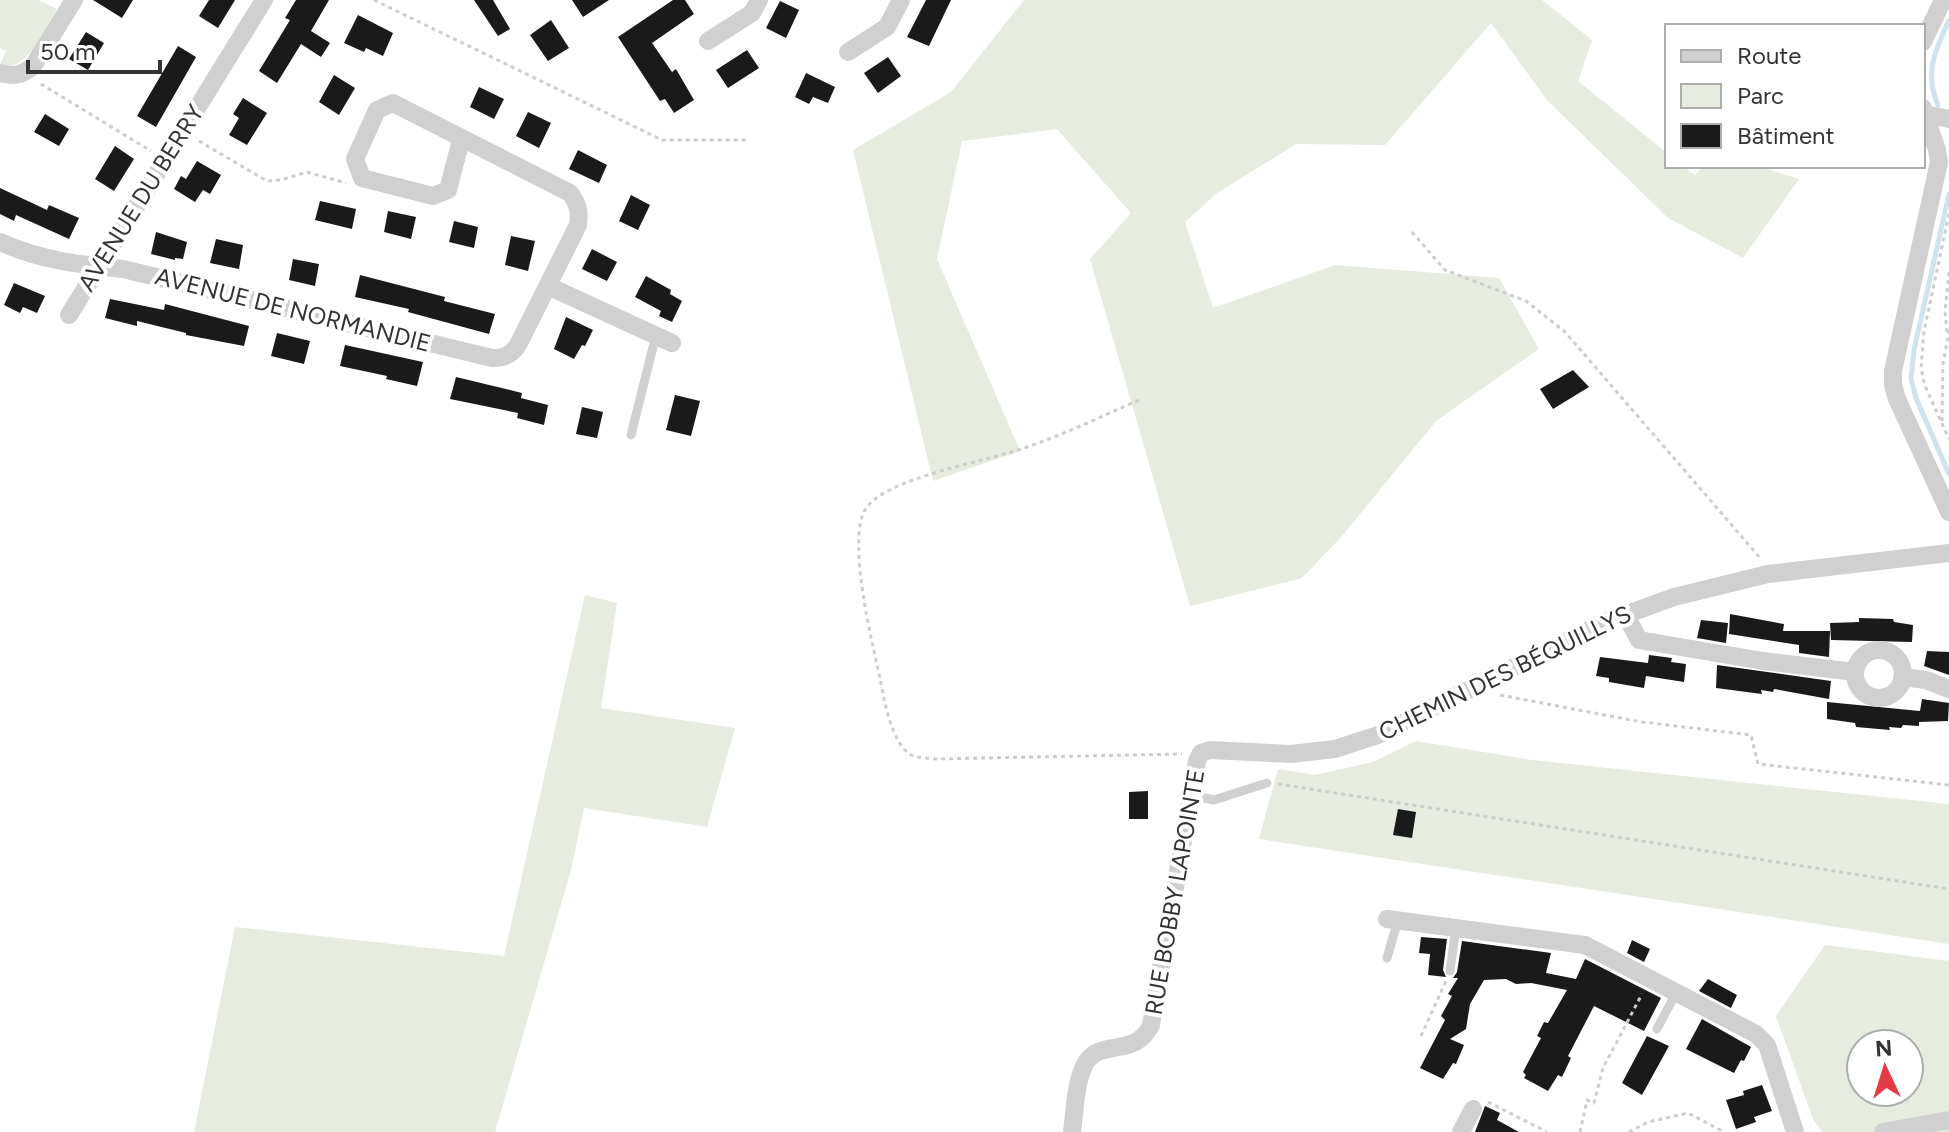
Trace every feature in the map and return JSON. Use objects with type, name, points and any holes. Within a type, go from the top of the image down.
[{"type":"street","points":[[0,73],[14,76],[33,66],[74,0]]},
{"type":"street","name":"AVENUE DU BERRY","points":[[69,315],[264,0]]},
{"type":"street","points":[[708,41],[752,13],[759,0]]},
{"type":"street","points":[[848,52],[887,27],[901,0]]},
{"type":"street","points":[[1925,38],[1943,0]]},
{"type":"street","points":[[393,103],[461,140],[448,190],[433,196],[362,178],[355,159],[377,110],[393,103]]},
{"type":"street","points":[[1925,111],[1949,119]]},
{"type":"street","points":[[1925,114],[1937,150],[1937,174],[1893,371],[1893,385],[1949,512]]},
{"type":"street","name":"AVENUE DE NORMANDIE","points":[[0,242],[18,251],[70,264],[123,269],[492,358],[503,358],[512,352],[548,286],[578,225],[580,213],[570,193],[461,140]]},
{"type":"street","points":[[548,286],[664,339]]},
{"type":"street","name":"CHEMIN DES BÉQUILLYS","points":[[1201,753],[1210,750],[1291,754],[1335,749],[1378,735],[1566,640],[1674,597],[1774,574],[1949,553]]},
{"type":"street","points":[[1625,614],[1639,640],[1763,661],[1855,672]]},
{"type":"street","points":[[1881,651],[1895,657],[1902,677],[1895,691],[1880,698],[1872,697],[1859,688],[1855,672],[1861,658],[1881,651]]},
{"type":"street","points":[[1902,677],[1926,680],[1949,689]]},
{"type":"street","name":"RUE BOBBY LAPOINTE","points":[[1072,1132],[1081,1073],[1086,1061],[1096,1052],[1133,1044],[1145,1038],[1151,1025],[1197,761],[1201,753]]},
{"type":"street","points":[[1393,920],[1585,945],[1756,1034],[1767,1045],[1795,1132]]},
{"type":"street","points":[[1461,1132],[1473,1109]]},
{"type":"street","points":[[1883,1132],[1949,1120]]},
{"type":"lane","points":[[631,435],[664,339]]},
{"type":"lane","points":[[1191,795],[1214,800],[1267,783]]},
{"type":"lane","points":[[1387,958],[1393,920]]},
{"type":"lane","points":[[1450,971],[1456,927]]},
{"type":"lane","points":[[1657,1029],[1676,993]]},
{"type":"path","points":[[374,0],[662,140],[746,140]]},
{"type":"path","points":[[24,73],[164,159]]},
{"type":"path","points":[[182,131],[267,181],[307,172],[346,183],[362,178]]},
{"type":"path","points":[[1949,214],[1924,331],[1921,368],[1925,386],[1949,439]]},
{"type":"path","points":[[1412,232],[1445,270],[1526,301],[1565,332],[1774,574]]},
{"type":"path","points":[[1943,425],[1941,396],[1948,332],[1945,311],[1949,272]]},
{"type":"path","points":[[1139,400],[1022,449],[923,477],[875,496],[863,512],[859,546],[872,643],[886,712],[900,744],[912,756],[935,759],[1201,753]]},
{"type":"path","points":[[1498,695],[1642,722],[1751,735],[1758,764],[1949,785]]},
{"type":"path","points":[[1267,783],[1949,889]]},
{"type":"path","points":[[1421,1036],[1450,971]]},
{"type":"path","points":[[1580,1132],[1587,1100],[1594,1103],[1603,1068],[1650,979]]},
{"type":"path","points":[[1473,1109],[1484,1099],[1547,1132]]},
{"type":"path","points":[[1629,1132],[1648,1122],[1688,1113],[1724,1132]]},
{"type":"green space","points":[[0,0],[38,0],[57,9],[34,48],[10,66],[0,65],[6,51],[0,48]]},
{"type":"green space","points":[[1024,0],[1542,0],[1592,40],[1578,81],[1665,151],[1665,168],[1686,168],[1695,175],[1702,168],[1763,168],[1799,179],[1743,258],[1668,218],[1547,100],[1491,23],[1385,145],[1296,144],[1217,193],[1185,222],[1213,308],[1335,265],[1499,278],[1539,349],[1436,421],[1342,536],[1302,578],[1190,606],[1090,259],[1131,213],[1057,129],[962,141],[937,259],[1020,451],[933,481],[853,150],[951,92]]},
{"type":"green space","points":[[585,595],[617,603],[601,708],[735,728],[707,827],[584,808],[571,870],[495,1132],[194,1132],[235,927],[504,956]]},
{"type":"green space","points":[[1416,741],[1532,760],[1949,804],[1949,944],[1259,839],[1278,769],[1315,775],[1373,762]]},
{"type":"green space","points":[[1825,945],[1949,961],[1949,1132],[1822,1132],[1813,1119],[1776,1016]]},
{"type":"building","points":[[93,0],[133,0],[122,18]]},
{"type":"building","points":[[209,0],[235,0],[218,28],[199,16]]},
{"type":"building","points":[[296,0],[329,0],[311,31],[330,43],[321,57],[301,44],[277,83],[259,71],[290,20],[285,18]]},
{"type":"building","points":[[474,0],[493,0],[510,29],[498,36]]},
{"type":"building","points":[[572,0],[609,0],[583,17]]},
{"type":"building","points":[[673,0],[685,0],[694,14],[652,43],[672,72],[676,69],[694,100],[674,113],[665,99],[660,101],[618,37]]},
{"type":"building","points":[[926,0],[951,0],[929,46],[907,37]]},
{"type":"building","points":[[780,1],[799,10],[786,38],[766,28]]},
{"type":"building","points":[[358,15],[393,33],[383,56],[344,43]]},
{"type":"building","points":[[551,20],[569,48],[548,61],[530,35]]},
{"type":"building","points":[[86,32],[104,43],[88,70],[69,59]]},
{"type":"building","points":[[178,46],[196,57],[156,127],[137,116]]},
{"type":"building","points":[[747,50],[759,68],[728,88],[716,70]]},
{"type":"building","points":[[888,57],[901,76],[878,93],[864,73]]},
{"type":"building","points":[[806,73],[835,87],[828,103],[813,97],[809,104],[795,97]]},
{"type":"building","points":[[334,75],[355,88],[339,115],[319,102]]},
{"type":"building","points":[[479,87],[504,99],[494,119],[470,107]]},
{"type":"building","points":[[243,98],[267,113],[247,145],[229,135],[239,118],[233,114]]},
{"type":"building","points":[[528,112],[551,123],[539,148],[516,136]]},
{"type":"building","points":[[45,114],[69,129],[59,146],[34,132]]},
{"type":"building","points":[[115,146],[134,159],[114,191],[95,179]]},
{"type":"building","points":[[578,150],[607,165],[599,183],[569,169]]},
{"type":"building","points":[[197,161],[221,175],[210,194],[203,190],[195,202],[174,189],[181,176],[186,179]]},
{"type":"building","points":[[0,188],[47,210],[49,205],[79,218],[69,239],[16,215],[14,221],[0,214]]},
{"type":"building","points":[[631,195],[650,205],[638,230],[619,221]]},
{"type":"building","points":[[320,201],[356,209],[352,229],[315,220]]},
{"type":"building","points":[[388,211],[416,217],[411,239],[384,232]]},
{"type":"building","points":[[454,221],[478,227],[474,248],[449,242]]},
{"type":"building","points":[[156,232],[187,242],[183,259],[151,254]]},
{"type":"building","points":[[511,236],[535,241],[528,271],[505,265]]},
{"type":"building","points":[[216,239],[243,245],[239,269],[210,263]]},
{"type":"building","points":[[592,249],[617,262],[607,281],[582,269]]},
{"type":"building","points":[[293,259],[319,264],[315,286],[289,280]]},
{"type":"building","points":[[360,275],[445,297],[444,301],[495,314],[489,334],[408,312],[409,309],[355,297]]},
{"type":"building","points":[[646,276],[671,290],[670,294],[682,301],[672,322],[659,316],[661,311],[635,297]]},
{"type":"building","points":[[14,283],[45,296],[37,313],[23,307],[20,313],[4,305]]},
{"type":"building","points":[[110,299],[164,310],[165,304],[249,326],[244,346],[186,335],[137,321],[137,326],[105,318]]},
{"type":"building","points":[[566,317],[593,330],[574,359],[554,349]]},
{"type":"building","points":[[277,333],[310,341],[304,364],[271,356]]},
{"type":"building","points":[[345,345],[423,362],[417,386],[340,366]]},
{"type":"building","points":[[1573,370],[1589,387],[1553,409],[1540,389]]},
{"type":"building","points":[[456,377],[522,393],[521,398],[548,405],[544,425],[517,418],[518,413],[450,399]]},
{"type":"building","points":[[675,395],[700,401],[691,436],[666,430]]},
{"type":"building","points":[[582,407],[603,412],[597,438],[576,434]]},
{"type":"building","points":[[1730,614],[1784,624],[1783,631],[1830,631],[1829,657],[1799,653],[1799,645],[1729,634]]},
{"type":"building","points":[[1859,618],[1893,619],[1894,622],[1913,625],[1912,642],[1831,640],[1830,623],[1859,622]]},
{"type":"building","points":[[1701,620],[1728,623],[1726,643],[1697,638]]},
{"type":"building","points":[[1927,651],[1949,652],[1949,675],[1924,666]]},
{"type":"building","points":[[1649,655],[1672,658],[1671,662],[1686,664],[1684,682],[1646,676],[1644,688],[1609,682],[1609,678],[1596,676],[1600,657],[1648,663]]},
{"type":"building","points":[[1717,665],[1831,681],[1829,699],[1774,689],[1773,692],[1761,690],[1762,694],[1716,688]]},
{"type":"building","points":[[1922,699],[1949,703],[1948,721],[1919,722],[1919,726],[1903,725],[1901,728],[1889,727],[1890,730],[1856,727],[1855,723],[1827,719],[1827,702],[1920,711]]},
{"type":"building","points":[[1148,791],[1148,819],[1129,819],[1129,792]]},
{"type":"building","points":[[1398,809],[1416,812],[1412,838],[1393,835]]},
{"type":"building","points":[[1421,937],[1447,939],[1443,970],[1446,977],[1428,975],[1430,954],[1419,953]]},
{"type":"building","points":[[1632,940],[1650,949],[1644,962],[1627,953]]},
{"type":"building","points":[[1462,941],[1551,953],[1546,973],[1576,979],[1585,959],[1661,998],[1644,1031],[1594,1006],[1568,1056],[1571,1058],[1562,1077],[1558,1075],[1548,1091],[1524,1078],[1526,1075],[1523,1072],[1541,1038],[1537,1036],[1544,1022],[1548,1023],[1567,990],[1531,983],[1516,984],[1506,979],[1484,980],[1470,1004],[1466,1029],[1450,1039],[1464,1045],[1456,1064],[1453,1063],[1443,1079],[1420,1068],[1445,1020],[1441,1016],[1452,996],[1448,994],[1458,978],[1453,978],[1457,972]]},
{"type":"building","points":[[1708,979],[1737,995],[1731,1008],[1699,991]]},
{"type":"building","points":[[1702,1019],[1751,1047],[1734,1073],[1686,1049]]},
{"type":"building","points":[[1647,1036],[1669,1046],[1642,1095],[1622,1083]]},
{"type":"building","points":[[1762,1085],[1772,1111],[1754,1117],[1756,1122],[1736,1129],[1726,1100]]},
{"type":"building","points":[[1485,1106],[1500,1113],[1497,1120],[1519,1132],[1475,1132]]},
{"type":"waterway","points":[[1938,105],[1932,83],[1933,62],[1949,20]]},
{"type":"waterway","points":[[1949,194],[1914,350],[1911,379],[1916,398],[1949,474]]}]
